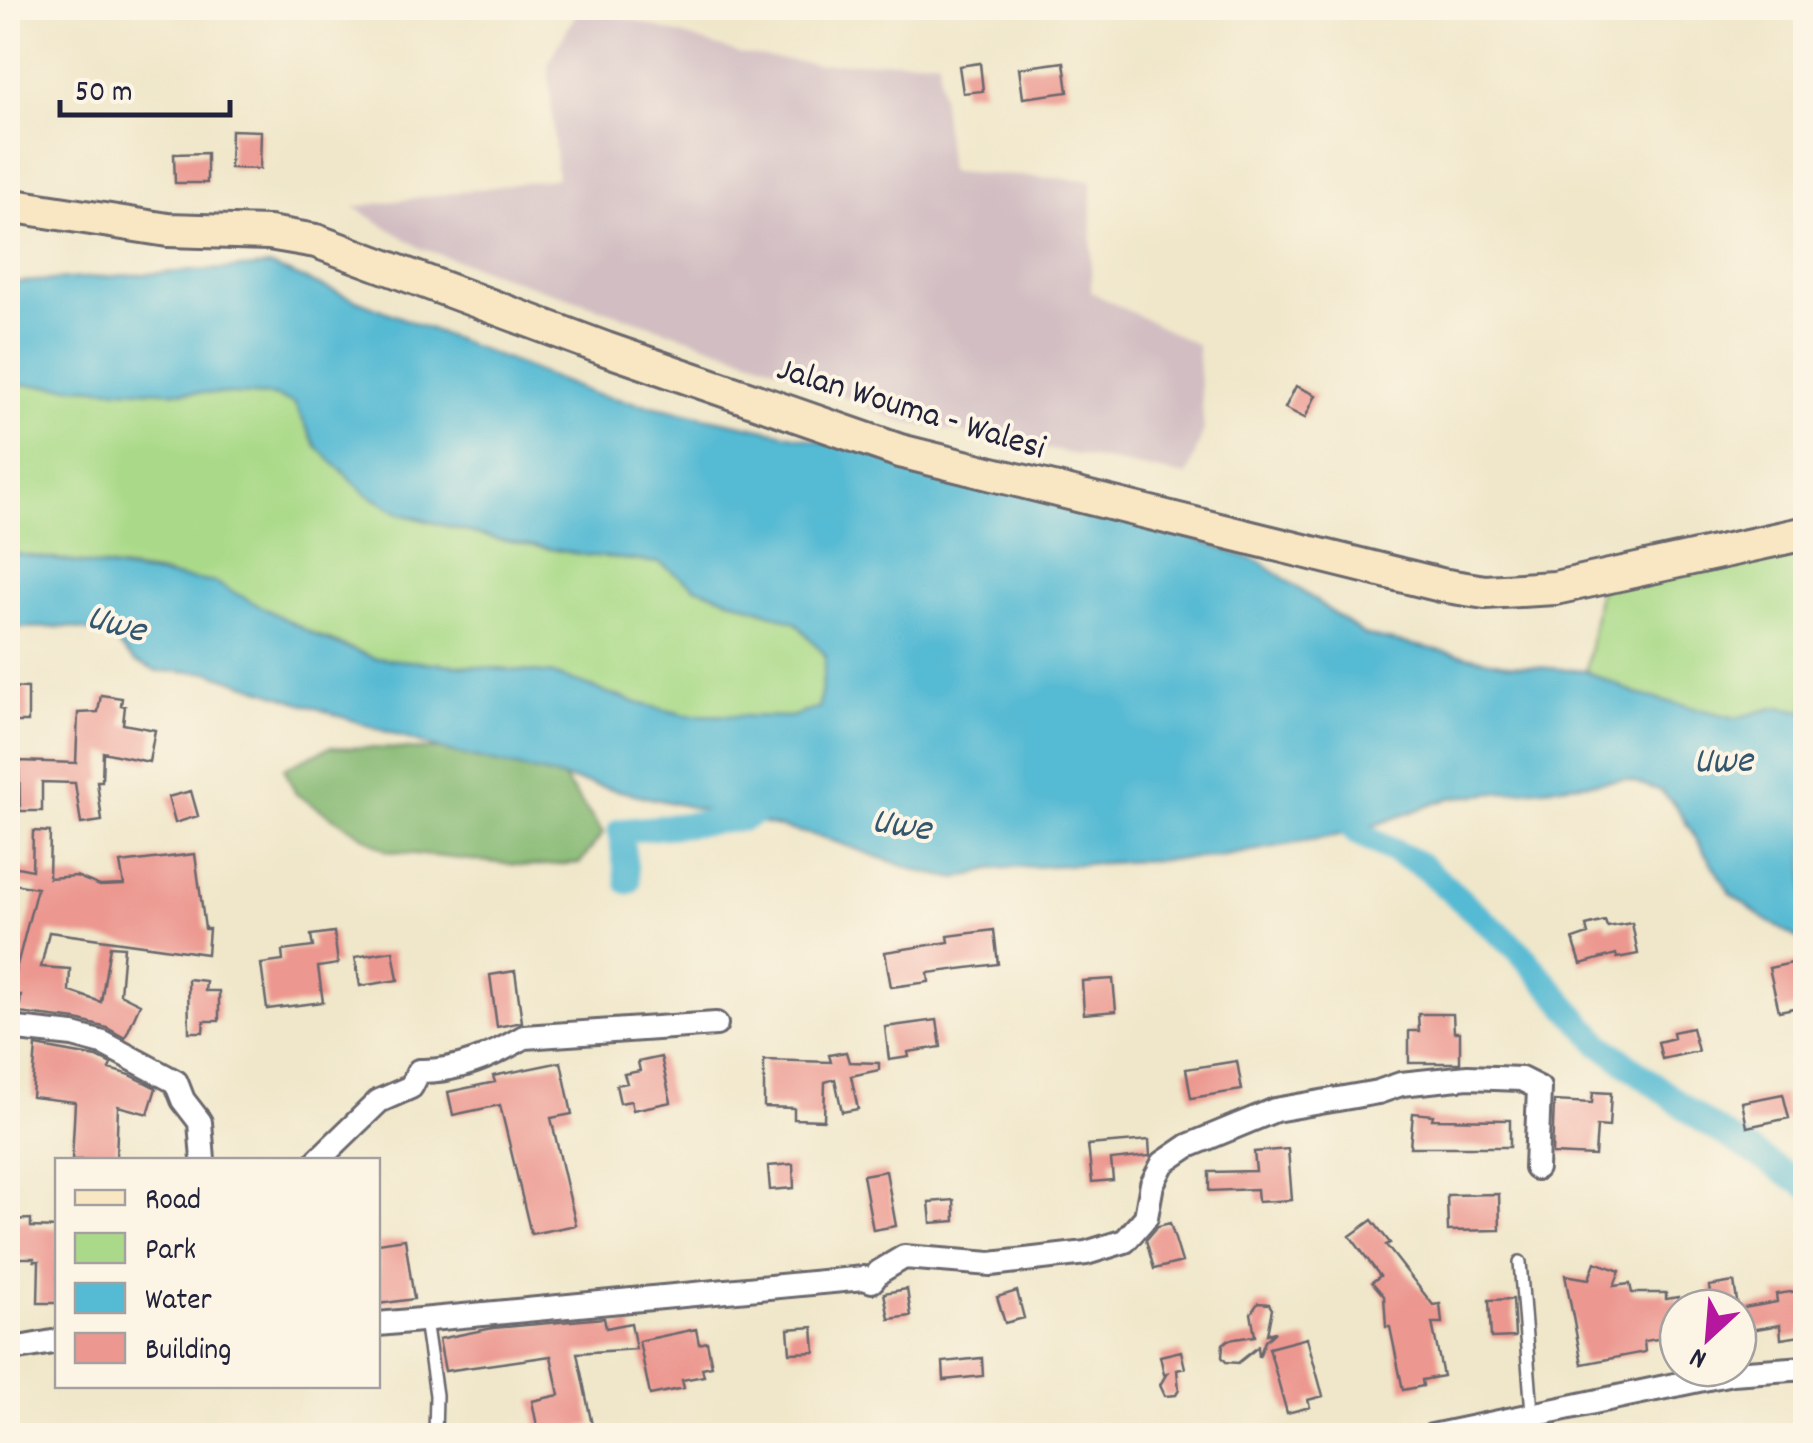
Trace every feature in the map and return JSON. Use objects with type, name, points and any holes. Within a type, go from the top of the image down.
[{"type":"street","name":"Jalan Wouma - Walesi","points":[[8,206],[168,230],[269,233],[316,241],[606,349],[900,452],[1456,588],[1485,592],[1555,588],[1806,533]]},
{"type":"street","points":[[320,1158],[379,1101],[411,1087],[419,1071],[442,1072],[498,1053],[524,1037],[716,1024]]},
{"type":"street","points":[[8,1028],[73,1035],[103,1043],[176,1082],[183,1100],[200,1122],[203,1158]]},
{"type":"street","points":[[380,1324],[864,1278],[872,1282],[878,1272],[904,1257],[992,1264],[1086,1254],[1125,1242],[1146,1217],[1152,1184],[1163,1164],[1188,1146],[1276,1110],[1378,1092],[1400,1084],[1468,1077],[1521,1078],[1539,1088],[1536,1168]]},
{"type":"street","points":[[8,1350],[55,1342]]},
{"type":"street","points":[[1432,1436],[1732,1373],[1806,1368]]},
{"type":"lane","points":[[1520,1262],[1532,1412]]},
{"type":"lane","points":[[425,1320],[436,1395],[435,1436]]},
{"type":"shaded area","points":[[579,8],[596,8],[741,54],[818,64],[938,59],[949,172],[1092,180],[1091,292],[1197,345],[1204,430],[1187,476],[895,420],[800,375],[420,248],[354,207],[557,178],[548,64]]},
{"type":"green space","points":[[14,381],[274,396],[294,403],[317,447],[365,493],[401,514],[500,540],[660,563],[695,587],[795,622],[826,656],[819,708],[790,717],[686,715],[553,674],[374,658],[165,574],[8,553],[8,384]]},
{"type":"green space","points":[[1805,531],[1805,711],[1778,707],[1736,718],[1636,694],[1586,671],[1600,584]]},
{"type":"green space","points":[[330,747],[441,750],[562,776],[603,833],[580,863],[528,866],[387,851],[296,794],[284,768]]},
{"type":"water","name":"Uwe","points":[[271,266],[593,394],[839,445],[1104,508],[1261,562],[1364,635],[1510,665],[1586,671],[1636,694],[1736,718],[1778,707],[1805,711],[1805,943],[1730,893],[1673,802],[1659,790],[1625,779],[1450,798],[1356,832],[1219,857],[990,869],[957,879],[918,871],[822,837],[441,750],[209,672],[157,671],[135,662],[110,636],[70,627],[8,628],[8,553],[216,583],[323,639],[374,658],[553,674],[686,715],[790,717],[819,708],[826,656],[795,622],[695,587],[660,563],[500,540],[401,514],[365,493],[317,447],[294,403],[274,396],[8,384],[8,283]]},
{"type":"building","points":[[1064,62],[1068,92],[1023,98],[1019,68]]},
{"type":"building","points":[[980,63],[983,91],[963,93],[959,66]]},
{"type":"building","points":[[231,130],[261,131],[260,169],[230,168]]},
{"type":"building","points":[[207,153],[207,183],[175,183],[174,154]]},
{"type":"building","points":[[1296,386],[1316,395],[1305,418],[1285,408]]},
{"type":"building","points":[[8,687],[28,688],[28,722],[8,722]]},
{"type":"building","points":[[101,695],[122,698],[123,724],[155,730],[149,762],[103,752],[102,781],[97,781],[102,821],[81,824],[75,783],[42,782],[42,811],[20,811],[19,761],[76,763],[78,713],[98,712]]},
{"type":"building","points":[[191,791],[198,816],[175,823],[168,797]]},
{"type":"building","points":[[33,831],[50,832],[49,878],[76,876],[100,886],[124,885],[120,863],[195,854],[205,929],[209,929],[207,954],[49,932],[41,967],[70,969],[69,991],[101,1002],[110,946],[124,947],[120,994],[140,1004],[125,1038],[107,1028],[77,1020],[19,1013],[21,995],[8,994],[8,973],[15,973],[37,888],[8,883],[8,865],[32,870]]},
{"type":"building","points":[[1605,921],[1607,927],[1632,923],[1638,954],[1617,958],[1616,954],[1581,964],[1573,939],[1588,934],[1586,926]]},
{"type":"building","points":[[994,930],[998,964],[928,973],[929,982],[891,987],[885,952],[949,942],[948,936]]},
{"type":"building","points":[[334,932],[338,964],[318,967],[323,1002],[267,1009],[261,964],[283,961],[282,951],[313,947],[311,935]]},
{"type":"building","points":[[393,951],[398,980],[360,986],[355,957]]},
{"type":"building","points":[[1806,960],[1806,978],[1797,980],[1804,1006],[1779,1011],[1769,968]]},
{"type":"building","points":[[515,971],[522,1022],[497,1027],[490,975]]},
{"type":"building","points":[[188,979],[206,981],[205,991],[219,991],[219,1021],[204,1021],[203,1032],[189,1032]]},
{"type":"building","points":[[1113,979],[1116,1011],[1084,1014],[1082,981]]},
{"type":"building","points":[[1418,1014],[1453,1014],[1454,1032],[1460,1032],[1460,1063],[1409,1063],[1409,1031],[1419,1031]]},
{"type":"building","points":[[937,1020],[941,1047],[908,1052],[909,1057],[889,1060],[885,1027]]},
{"type":"building","points":[[1692,1028],[1698,1051],[1662,1059],[1658,1042],[1674,1038],[1673,1032]]},
{"type":"building","points":[[36,1046],[97,1057],[111,1064],[109,1069],[156,1088],[148,1114],[118,1106],[116,1158],[72,1158],[75,1102],[32,1097]]},
{"type":"building","points":[[846,1052],[849,1062],[879,1063],[879,1070],[851,1076],[858,1109],[842,1112],[835,1079],[825,1082],[824,1120],[794,1119],[794,1108],[764,1107],[764,1060],[831,1062],[829,1055]]},
{"type":"building","points":[[661,1057],[671,1102],[633,1110],[631,1101],[620,1103],[616,1085],[627,1083],[624,1074],[640,1071],[638,1062]]},
{"type":"building","points":[[1237,1061],[1242,1090],[1191,1098],[1186,1069]]},
{"type":"building","points":[[561,1062],[572,1114],[551,1118],[576,1225],[531,1234],[500,1105],[453,1115],[448,1092],[495,1082],[493,1076]]},
{"type":"building","points":[[1593,1092],[1611,1093],[1609,1127],[1597,1126],[1595,1156],[1552,1154],[1554,1101],[1592,1103]]},
{"type":"building","points":[[1783,1094],[1789,1118],[1747,1127],[1742,1102]]},
{"type":"building","points":[[1413,1113],[1433,1115],[1432,1119],[1510,1120],[1510,1147],[1410,1147]]},
{"type":"building","points":[[1149,1140],[1150,1156],[1111,1160],[1113,1180],[1092,1182],[1088,1145]]},
{"type":"building","points":[[1288,1149],[1292,1200],[1258,1202],[1257,1189],[1209,1191],[1209,1172],[1256,1171],[1254,1152]]},
{"type":"building","points":[[793,1164],[794,1188],[770,1190],[768,1166]]},
{"type":"building","points":[[886,1171],[896,1226],[873,1230],[863,1175]]},
{"type":"building","points":[[1499,1194],[1500,1230],[1448,1231],[1447,1195]]},
{"type":"building","points":[[954,1200],[955,1221],[931,1223],[929,1202]]},
{"type":"building","points":[[31,1219],[31,1227],[55,1228],[55,1303],[38,1303],[39,1261],[8,1258],[8,1220]]},
{"type":"building","points":[[1372,1220],[1390,1243],[1386,1245],[1433,1305],[1440,1304],[1442,1323],[1432,1323],[1443,1376],[1422,1380],[1423,1386],[1403,1390],[1390,1327],[1386,1327],[1384,1296],[1372,1282],[1380,1276],[1350,1236]]},
{"type":"building","points":[[1170,1223],[1182,1262],[1154,1269],[1146,1240],[1158,1226]]},
{"type":"building","points":[[405,1239],[414,1299],[380,1304],[380,1243]]},
{"type":"building","points":[[1595,1262],[1620,1271],[1614,1286],[1630,1284],[1632,1293],[1658,1293],[1658,1339],[1644,1341],[1645,1352],[1582,1364],[1565,1275],[1589,1279]]},
{"type":"building","points":[[1734,1282],[1735,1288],[1709,1288]]},
{"type":"building","points":[[907,1289],[911,1316],[889,1319],[884,1293]]},
{"type":"building","points":[[1806,1290],[1806,1330],[1800,1330],[1801,1336],[1781,1339],[1780,1325],[1758,1329],[1758,1305],[1777,1302],[1776,1294]]},
{"type":"building","points":[[1017,1291],[1024,1318],[1005,1323],[997,1297]]},
{"type":"building","points":[[1513,1299],[1515,1337],[1491,1338],[1489,1300]]},
{"type":"building","points":[[1258,1303],[1269,1304],[1272,1309],[1267,1334],[1275,1332],[1265,1341],[1259,1357],[1258,1347],[1238,1363],[1226,1362],[1222,1357],[1223,1344],[1255,1336],[1251,1313]]},
{"type":"building","points":[[604,1318],[606,1328],[631,1323],[636,1349],[577,1353],[592,1425],[539,1436],[532,1401],[559,1395],[551,1356],[445,1371],[439,1339],[493,1328]]},
{"type":"building","points":[[813,1327],[815,1352],[790,1353],[788,1329]]},
{"type":"building","points":[[696,1329],[699,1344],[707,1342],[712,1366],[702,1368],[704,1376],[682,1380],[684,1388],[650,1395],[639,1341]]},
{"type":"building","points":[[1307,1338],[1323,1396],[1308,1400],[1310,1407],[1287,1413],[1269,1348]]},
{"type":"building","points":[[1181,1351],[1185,1368],[1177,1370],[1179,1390],[1176,1395],[1165,1396],[1160,1385],[1167,1373],[1164,1374],[1160,1356]]},
{"type":"building","points":[[982,1358],[983,1376],[944,1380],[943,1362]]},
{"type":"waterway","points":[[628,882],[620,831],[743,819],[773,804]]},
{"type":"waterway","points":[[1333,808],[1356,832],[1421,865],[1518,950],[1599,1043],[1703,1121],[1806,1186]]}]
